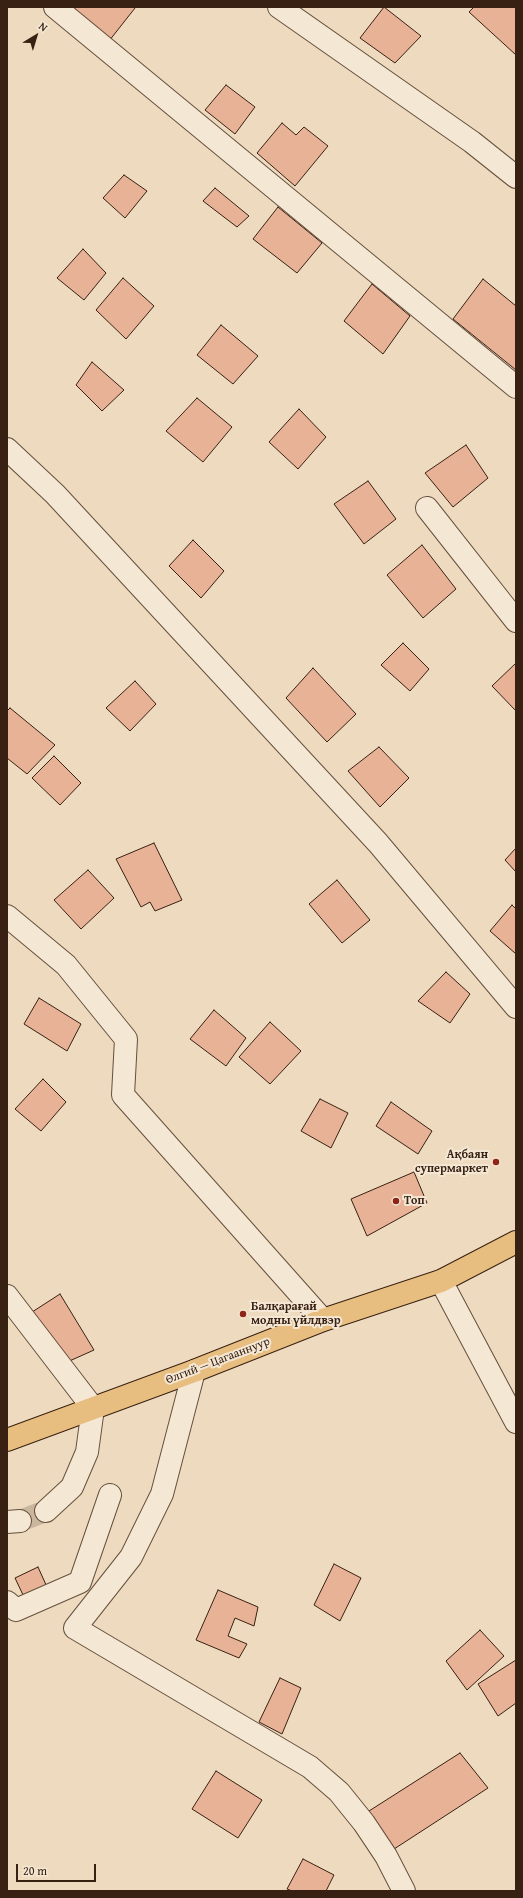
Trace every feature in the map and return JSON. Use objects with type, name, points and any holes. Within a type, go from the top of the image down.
[{"type":"highway","name":"Өлгий — Цагааннуур","points":[[7,1440],[194,1371],[323,1320],[441,1281],[516,1242]]},
{"type":"street","points":[[55,7],[516,387]]},
{"type":"street","points":[[279,7],[472,142],[516,177]]},
{"type":"street","points":[[7,449],[55,494],[378,843],[516,1007]]},
{"type":"street","points":[[427,508],[516,621]]},
{"type":"street","points":[[7,916],[66,965],[126,1039],[123,1095],[323,1320]]},
{"type":"street","points":[[441,1281],[516,1422]]},
{"type":"street","points":[[7,1296],[94,1408],[87,1452],[72,1487],[46,1511]]},
{"type":"street","points":[[194,1371],[162,1494],[131,1557],[75,1628],[310,1767],[339,1792],[364,1823],[386,1856],[404,1891]]},
{"type":"street","points":[[7,1602],[16,1610],[80,1582],[90,1559],[110,1495]]},
{"type":"building","points":[[384,7],[421,36],[395,63],[360,38]]},
{"type":"building","points":[[474,7],[516,7],[516,55],[469,12]]},
{"type":"building","points":[[72,8],[135,8],[109,41]]},
{"type":"building","points":[[226,85],[255,107],[235,134],[205,110]]},
{"type":"building","points":[[282,123],[296,135],[304,127],[328,146],[295,186],[257,153]]},
{"type":"building","points":[[124,175],[147,191],[125,218],[103,198]]},
{"type":"building","points":[[215,188],[249,216],[237,227],[203,201]]},
{"type":"building","points":[[278,207],[322,243],[297,273],[253,239]]},
{"type":"building","points":[[83,249],[106,273],[84,300],[57,278]]},
{"type":"building","points":[[123,278],[154,306],[126,339],[96,310]]},
{"type":"building","points":[[483,279],[516,306],[516,370],[453,319]]},
{"type":"building","points":[[372,284],[410,316],[383,354],[344,321]]},
{"type":"building","points":[[221,325],[258,356],[233,384],[197,355]]},
{"type":"building","points":[[92,362],[124,390],[102,411],[76,385]]},
{"type":"building","points":[[197,398],[232,427],[203,462],[166,431]]},
{"type":"building","points":[[299,409],[326,437],[298,469],[269,442]]},
{"type":"building","points":[[466,445],[488,478],[453,507],[425,473]]},
{"type":"building","points":[[368,481],[396,519],[364,544],[334,504]]},
{"type":"building","points":[[193,540],[224,571],[201,598],[169,566]]},
{"type":"building","points":[[422,545],[456,589],[423,618],[387,575]]},
{"type":"building","points":[[403,643],[429,669],[410,691],[381,665]]},
{"type":"building","points":[[516,663],[516,711],[492,686]]},
{"type":"building","points":[[313,668],[356,714],[327,742],[286,698]]},
{"type":"building","points":[[135,681],[156,704],[130,731],[106,708]]},
{"type":"building","points":[[10,708],[55,745],[27,774],[7,758],[7,711]]},
{"type":"building","points":[[379,747],[409,778],[380,807],[348,771]]},
{"type":"building","points":[[54,756],[81,783],[60,805],[32,778]]},
{"type":"building","points":[[154,843],[182,900],[155,911],[150,902],[141,907],[116,859]]},
{"type":"building","points":[[516,848],[516,872],[505,860]]},
{"type":"building","points":[[88,870],[114,898],[81,929],[54,900]]},
{"type":"building","points":[[337,880],[370,920],[342,943],[309,904]]},
{"type":"building","points":[[512,905],[516,909],[516,954],[490,931]]},
{"type":"building","points":[[446,972],[470,994],[450,1023],[418,1001]]},
{"type":"building","points":[[39,998],[81,1024],[67,1051],[24,1024]]},
{"type":"building","points":[[214,1010],[246,1038],[226,1066],[190,1039]]},
{"type":"building","points":[[270,1022],[301,1051],[270,1084],[239,1057]]},
{"type":"building","points":[[43,1079],[66,1102],[41,1131],[15,1109]]},
{"type":"building","points":[[320,1099],[348,1113],[331,1148],[301,1131]]},
{"type":"building","points":[[391,1102],[432,1131],[418,1154],[376,1126]]},
{"type":"building","points":[[414,1172],[427,1203],[367,1236],[351,1199]]},
{"type":"building","points":[[60,1294],[94,1350],[65,1363],[29,1314]]},
{"type":"building","points":[[334,1564],[361,1578],[340,1621],[314,1605]]},
{"type":"building","points":[[38,1567],[47,1587],[24,1597],[15,1578]]},
{"type":"building","points":[[218,1590],[258,1607],[254,1626],[235,1618],[228,1636],[247,1644],[239,1658],[196,1640]]},
{"type":"building","points":[[480,1630],[504,1656],[467,1690],[446,1661]]},
{"type":"building","points":[[516,1660],[516,1703],[498,1716],[478,1684]]},
{"type":"building","points":[[280,1678],[301,1688],[282,1734],[259,1722]]},
{"type":"building","points":[[460,1753],[488,1788],[391,1851],[369,1811]]},
{"type":"building","points":[[216,1771],[262,1800],[238,1838],[192,1809]]},
{"type":"building","points":[[303,1859],[334,1875],[326,1891],[292,1891],[287,1889]]},
{"type":"tunnel","points":[[20,1521],[46,1511]]},
{"type":"place","name":"Ақбаян супермаркет","points":[[496,1162]]},
{"type":"place","name":"Топ","points":[[396,1201]]},
{"type":"place","name":"Балқарағай модны үйлдвэр","points":[[243,1314]]}]
